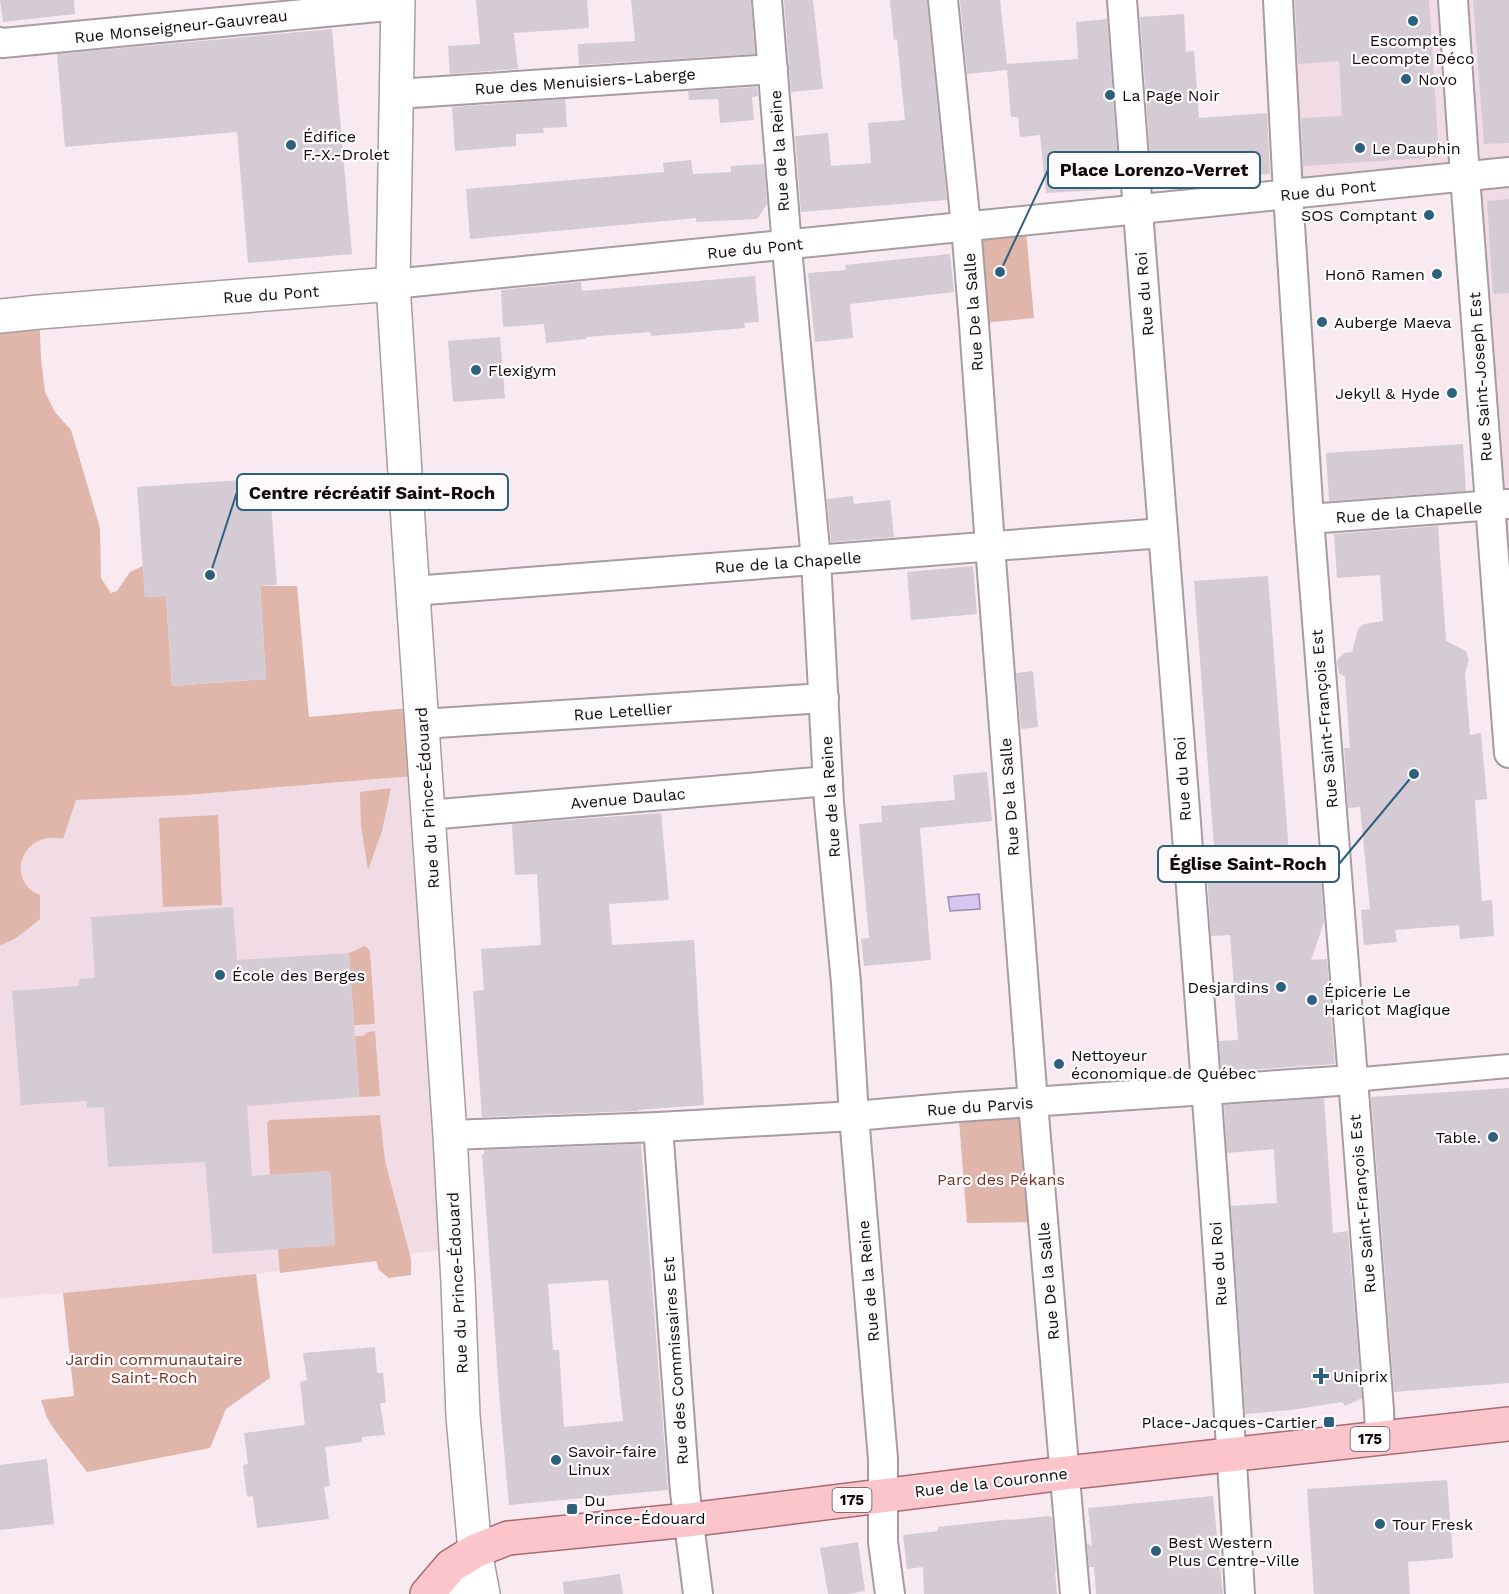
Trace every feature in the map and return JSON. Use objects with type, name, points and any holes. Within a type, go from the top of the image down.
[{"type":"main road","name":"Rue de la Couronne","points":[[474,1551],[508,1538],[688,1520],[1065,1473],[1509,1424]]},
{"type":"main road","name":"175","points":[[427,1594],[451,1566],[474,1551]]},
{"type":"street","name":"Rue de la Reine","points":[[767,0],[816,560],[828,781],[883,1459],[884,1542],[890,1594]]},
{"type":"street","name":"Rue De la Salle","points":[[943,0],[966,226],[1033,1103],[1075,1594]]},
{"type":"street","name":"Rue du Roi","points":[[1122,0],[1206,1090],[1240,1594]]},
{"type":"street","name":"Rue Saint-François Est","points":[[1278,0],[1309,519],[1380,1438]]},
{"type":"street","name":"Rue Saint-Joseph Est","points":[[1453,0],[1465,176],[1499,505],[1509,753]]},
{"type":"street","name":"Rue Monseigneur-Gauvreau","points":[[0,42],[398,3]]},
{"type":"street","name":"Rue du Prince-Édouard","points":[[398,3],[393,284],[450,1135],[463,1416],[474,1551],[483,1594]]},
{"type":"street","name":"Rue des Menuisiers-Laberge","points":[[397,94],[773,69]]},
{"type":"street","name":"Rue du Pont","points":[[0,316],[393,284],[1509,172]]},
{"type":"street","name":"Rue de la Chapelle","points":[[1309,519],[1499,505]]},
{"type":"street","name":"Rue de la Chapelle","points":[[413,591],[1163,533]]},
{"type":"street","name":"Rue Letellier","points":[[422,724],[824,698]]},
{"type":"street","name":"Avenue Daulac","points":[[428,815],[828,781]]},
{"type":"street","name":"Rue du Parvis","points":[[450,1135],[854,1116],[1352,1080],[1509,1066]]},
{"type":"street","name":"Rue des Commissaires Est","points":[[658,1127],[683,1468],[698,1594]]},
{"type":"street","points":[[455,1594],[474,1551]]},
{"type":"shaded area","points":[[1278,0],[1509,0],[1509,767],[1465,176],[1288,194]]},
{"type":"shaded area","name":"École des Berges","points":[[425,775],[457,1248],[256,1274],[0,1298],[0,798],[187,795]]},
{"type":"shaded area","points":[[979,894],[980,909],[950,911],[948,897]]},
{"type":"green space","points":[[1025,220],[1034,318],[974,324],[966,226]]},
{"type":"green space","points":[[39,312],[45,392],[55,412],[71,430],[75,443],[100,528],[101,578],[111,593],[117,591],[130,572],[143,566],[145,597],[166,596],[172,686],[266,679],[260,586],[297,586],[309,717],[421,707],[425,775],[187,795],[76,800],[63,839],[49,838],[37,842],[28,849],[23,858],[21,869],[23,879],[29,888],[40,895],[40,919],[16,938],[0,945],[0,316]]},
{"type":"green space","points":[[391,788],[382,831],[368,870],[361,826],[360,792]]},
{"type":"green space","points":[[218,815],[222,905],[163,907],[159,818]]},
{"type":"green space","points":[[365,946],[370,951],[375,1024],[354,1025],[349,953]]},
{"type":"green space","points":[[375,1031],[380,1096],[359,1097],[355,1036],[363,1036]]},
{"type":"green space","name":"Parc des Pékans","points":[[1033,1103],[1043,1222],[967,1223],[958,1107]]},
{"type":"green space","points":[[380,1115],[385,1161],[411,1259],[411,1275],[389,1278],[379,1270],[376,1261],[280,1273],[278,1249],[335,1245],[330,1171],[270,1175],[267,1123],[270,1120]]},
{"type":"green space","name":"Jardin communautaire Saint-Roch","points":[[256,1274],[270,1378],[226,1409],[210,1448],[87,1472],[47,1418],[41,1400],[74,1396],[63,1293]]},
{"type":"building","points":[[0,0],[74,0],[75,14],[3,22]]},
{"type":"building","points":[[476,0],[587,0],[589,28],[514,33],[518,69],[450,74],[448,46],[480,44]]},
{"type":"building","points":[[631,0],[751,0],[755,54],[579,65],[578,44],[635,41]]},
{"type":"building","points":[[784,0],[813,0],[823,89],[791,92]]},
{"type":"building","points":[[890,0],[927,0],[947,200],[801,212],[795,136],[828,133],[831,166],[871,163],[868,123],[905,120],[897,39],[894,40]]},
{"type":"building","points":[[960,0],[1000,0],[1007,64],[1078,59],[1076,22],[1107,19],[1120,189],[1046,193],[1040,135],[1020,137],[1018,117],[1011,117],[1007,70],[967,74]]},
{"type":"building","points":[[1295,0],[1429,0],[1439,157],[1303,166],[1301,118],[1342,116],[1339,61],[1298,64]]},
{"type":"building","points":[[1473,0],[1509,0],[1509,143],[1484,144]]},
{"type":"building","points":[[1184,14],[1186,52],[1194,51],[1199,118],[1267,113],[1270,174],[1152,182],[1140,17]]},
{"type":"building","name":"Édifice F.-X.-Drolet","points":[[332,29],[352,254],[248,263],[237,132],[65,147],[57,54]]},
{"type":"building","points":[[757,87],[758,96],[752,97],[754,120],[720,123],[718,99],[689,100],[688,91]]},
{"type":"building","points":[[565,99],[567,127],[543,128],[544,133],[516,134],[516,146],[455,151],[452,107]]},
{"type":"building","points":[[691,160],[693,174],[731,172],[731,166],[764,164],[767,204],[757,219],[696,222],[696,218],[470,239],[466,189],[664,172],[663,163]]},
{"type":"building","points":[[1509,199],[1509,293],[1493,294],[1487,201]]},
{"type":"building","points":[[950,254],[954,292],[850,304],[853,338],[815,342],[808,273],[846,270],[845,265]]},
{"type":"building","points":[[755,276],[759,322],[744,323],[745,328],[651,336],[650,332],[546,343],[544,324],[503,327],[501,290],[581,282],[582,291]]},
{"type":"building","name":"Flexigym","points":[[500,337],[505,398],[453,402],[448,341]]},
{"type":"building","points":[[1463,444],[1466,491],[1329,501],[1326,453]]},
{"type":"building","points":[[269,478],[277,585],[260,586],[266,679],[172,686],[166,596],[145,597],[137,487]]},
{"type":"building","points":[[853,496],[854,504],[890,500],[894,537],[831,542],[827,499]]},
{"type":"building","points":[[1438,526],[1446,641],[1466,651],[1469,660],[1465,673],[1470,735],[1481,733],[1487,799],[1475,800],[1482,901],[1492,900],[1494,936],[1460,939],[1459,925],[1395,930],[1397,942],[1364,945],[1361,910],[1370,909],[1360,807],[1348,808],[1344,748],[1350,748],[1345,677],[1339,673],[1337,663],[1344,653],[1352,652],[1358,629],[1364,624],[1383,621],[1380,575],[1337,578],[1334,534]]},
{"type":"building","points":[[973,566],[977,614],[911,620],[907,572]]},
{"type":"building","points":[[1268,576],[1290,867],[1320,866],[1324,922],[1311,960],[1327,959],[1335,1064],[1221,1072],[1219,1041],[1238,1040],[1230,935],[1211,936],[1207,873],[1216,873],[1194,581]]},
{"type":"building","points":[[1033,671],[1038,727],[1021,729],[1016,673]]},
{"type":"building","points":[[987,772],[992,821],[920,828],[931,960],[864,966],[861,939],[869,938],[859,824],[882,822],[881,806],[955,800],[953,775]]},
{"type":"building","points":[[661,813],[669,900],[609,904],[612,945],[694,940],[704,1105],[638,1111],[482,1117],[473,991],[484,990],[481,949],[541,945],[537,874],[515,875],[512,824]]},
{"type":"building","points":[[233,907],[237,960],[349,953],[359,1097],[247,1106],[252,1176],[330,1171],[335,1245],[213,1254],[205,1162],[108,1167],[104,1107],[87,1108],[87,1101],[21,1105],[12,991],[79,986],[79,979],[95,978],[91,917]]},
{"type":"building","points":[[1509,1088],[1509,1383],[1394,1392],[1371,1097]]},
{"type":"building","points":[[1324,1098],[1333,1233],[1348,1231],[1362,1398],[1345,1406],[1342,1402],[1245,1414],[1231,1206],[1277,1203],[1274,1149],[1227,1153],[1224,1105]]},
{"type":"building","points":[[641,1144],[668,1490],[509,1505],[482,1154],[484,1150]],"holes":[[[608,1280],[623,1421],[564,1427],[559,1350],[553,1350],[548,1284]]]},
{"type":"building","points":[[375,1347],[377,1373],[383,1373],[386,1403],[380,1403],[385,1435],[362,1437],[362,1442],[325,1447],[330,1486],[324,1487],[329,1519],[257,1528],[253,1496],[247,1497],[243,1465],[248,1464],[244,1433],[305,1425],[300,1382],[307,1380],[303,1353]]},
{"type":"building","points":[[47,1459],[54,1524],[0,1530],[0,1465]]},
{"type":"building","name":"Tour Fresk","points":[[1447,1480],[1453,1558],[1408,1562],[1410,1594],[1314,1594],[1307,1489]]},
{"type":"building","name":"Best Western Plus Centre-Ville","points":[[1213,1496],[1223,1594],[1096,1594],[1094,1567],[1089,1567],[1087,1543],[1092,1546],[1088,1508]]},
{"type":"building","points":[[1049,1516],[1052,1518],[1057,1594],[924,1594],[923,1567],[907,1569],[903,1535],[938,1531],[938,1527]]},
{"type":"building","points":[[858,1542],[865,1591],[828,1594],[820,1548]]},
{"type":"building","points":[[620,1574],[623,1594],[564,1594],[563,1582]]},
{"type":"place","name":"Escomptes Lecompte Déco","points":[[1413,21]]},
{"type":"place","name":"Novo","points":[[1406,79]]},
{"type":"place","name":"La Page Noir","points":[[1110,95]]},
{"type":"place","name":"Édifice F.-X.-Drolet","points":[[291,145]]},
{"type":"place","name":"Le Dauphin","points":[[1360,148]]},
{"type":"place","name":"SOS Comptant","points":[[1429,215]]},
{"type":"place","name":"Place Lorenzo-Verret","points":[[1000,272]]},
{"type":"place","name":"Honō Ramen","points":[[1437,274]]},
{"type":"place","name":"Auberge Maeva","points":[[1322,322]]},
{"type":"place","name":"Flexigym","points":[[476,370]]},
{"type":"place","name":"Jekyll & Hyde","points":[[1452,393]]},
{"type":"place","name":"Centre récréatif Saint-Roch","points":[[210,575]]},
{"type":"place","name":"Église Saint-Roch","points":[[1414,774]]},
{"type":"place","name":"École des Berges","points":[[220,975]]},
{"type":"place","name":"Desjardins","points":[[1281,987]]},
{"type":"place","name":"Épicerie Le Haricot Magique","points":[[1312,1000]]},
{"type":"place","name":"Nettoyeur économique de Québec","points":[[1059,1064]]},
{"type":"place","name":"Table.","points":[[1493,1137]]},
{"type":"place","name":"Uniprix","points":[[1321,1376]]},
{"type":"place","name":"Place-Jacques-Cartier","points":[[1329,1422]]},
{"type":"place","name":"Savoir-faire Linux","points":[[556,1460]]},
{"type":"place","name":"Du Prince-Édouard","points":[[572,1509]]},
{"type":"place","name":"Tour Fresk","points":[[1380,1524]]},
{"type":"place","name":"Best Western Plus Centre-Ville","points":[[1156,1551]]}]
